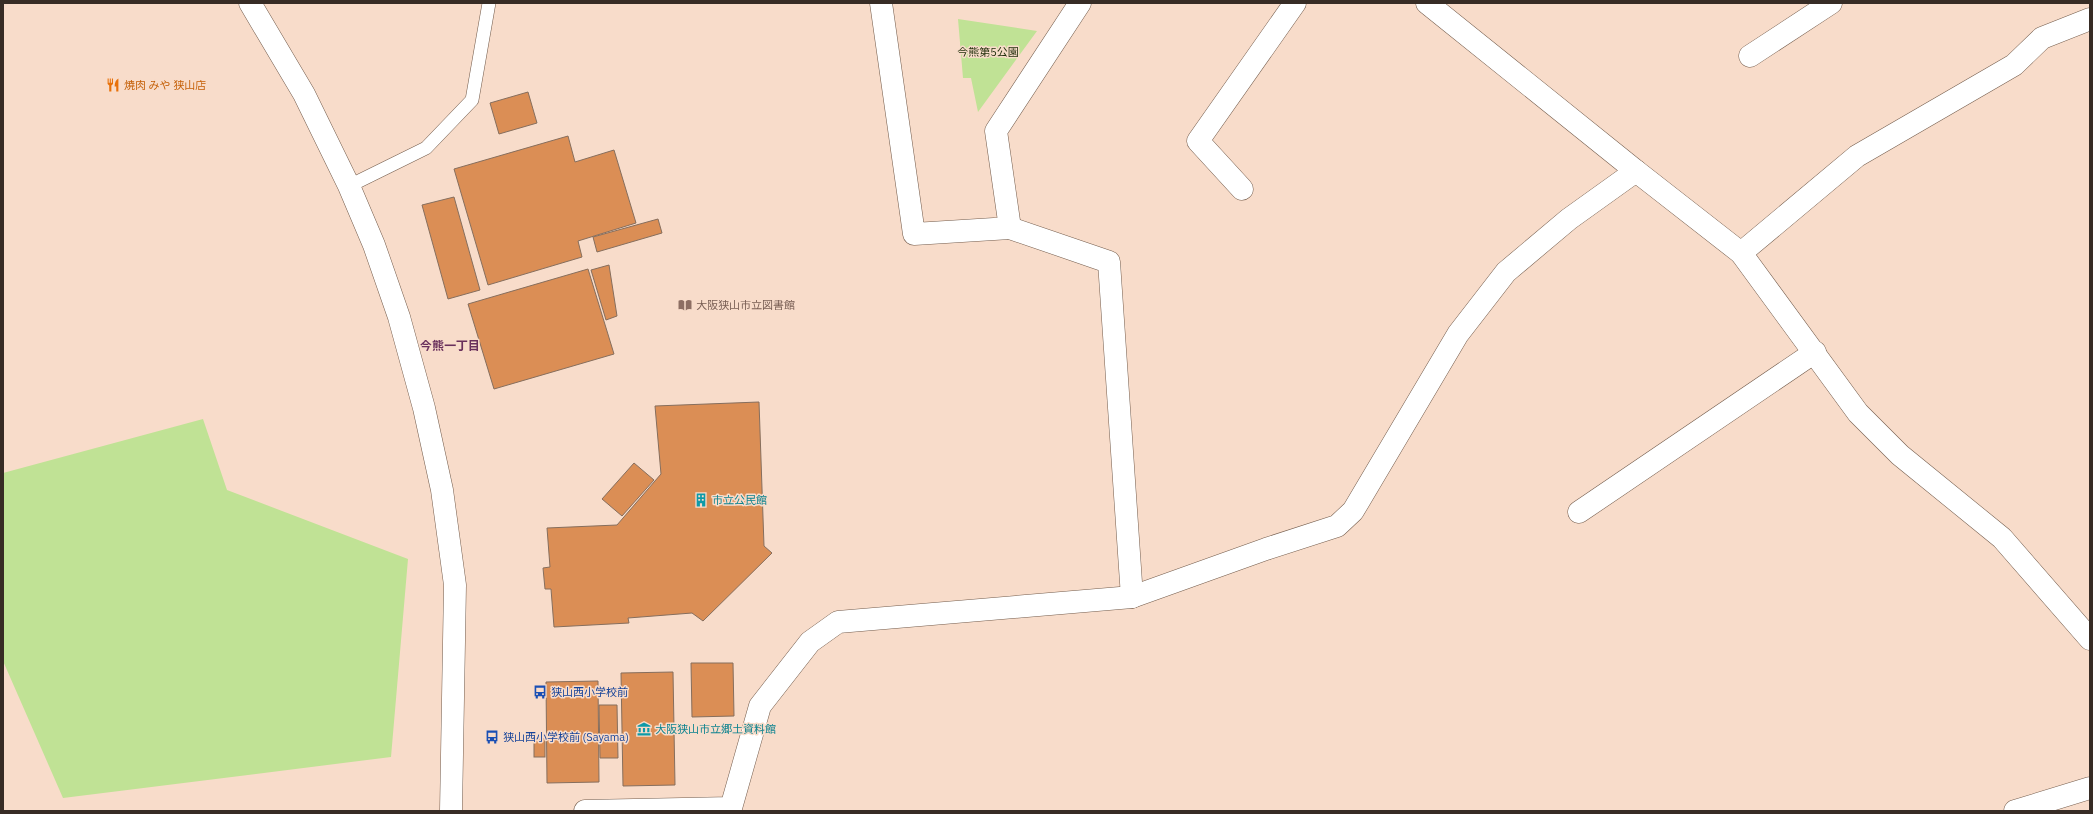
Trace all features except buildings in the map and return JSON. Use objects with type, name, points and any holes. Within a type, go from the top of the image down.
[{"type":"street","points":[[250,3],[304,94],[349,186],[374,245],[399,318],[424,408],[442,490],[455,585],[451,811]]},
{"type":"street","points":[[881,3],[914,234],[1010,228],[1110,262],[1132,598]]},
{"type":"street","points":[[1010,228],[996,131],[1080,3]]},
{"type":"street","points":[[1242,189],[1198,141],[1295,3]]},
{"type":"street","points":[[1427,3],[1636,172],[1741,253],[1815,352],[1858,413],[1900,455],[2002,538],[2090,639]]},
{"type":"street","points":[[1750,56],[1831,3]]},
{"type":"street","points":[[1741,253],[1857,156],[2014,65],[2042,38],[2090,19]]},
{"type":"street","points":[[585,811],[731,808],[760,706],[810,642],[838,622],[1132,598],[1266,549],[1337,526],[1353,511],[1458,334],[1506,272],[1568,219],[1636,172]]},
{"type":"street","points":[[1579,512],[1815,352]]},
{"type":"street","points":[[2015,811],[2090,788]]},
{"type":"lane","points":[[349,186],[426,148],[472,100],[489,3]]},
{"type":"green space","name":"今熊第5公園","points":[[958,19],[1037,31],[978,112],[971,78],[963,78]]},
{"type":"green space","points":[[203,419],[227,490],[408,559],[391,757],[63,798],[3,661],[3,473]]},
{"type":"place","name":"焼肉 みや 狭山店","points":[[113,85]]},
{"type":"place","name":"大阪狭山市立図書館","points":[[685,305]]},
{"type":"place","name":"市立公民館","points":[[701,500]]},
{"type":"place","name":"狭山西小学校前","points":[[540,692]]},
{"type":"place","name":"大阪狭山市立郷土資料館","points":[[644,729]]},
{"type":"place","name":"狭山西小学校前 (Sayama)","points":[[492,737]]},
{"type":"district","name":"今熊一丁目","points":[[450,346]]}]
